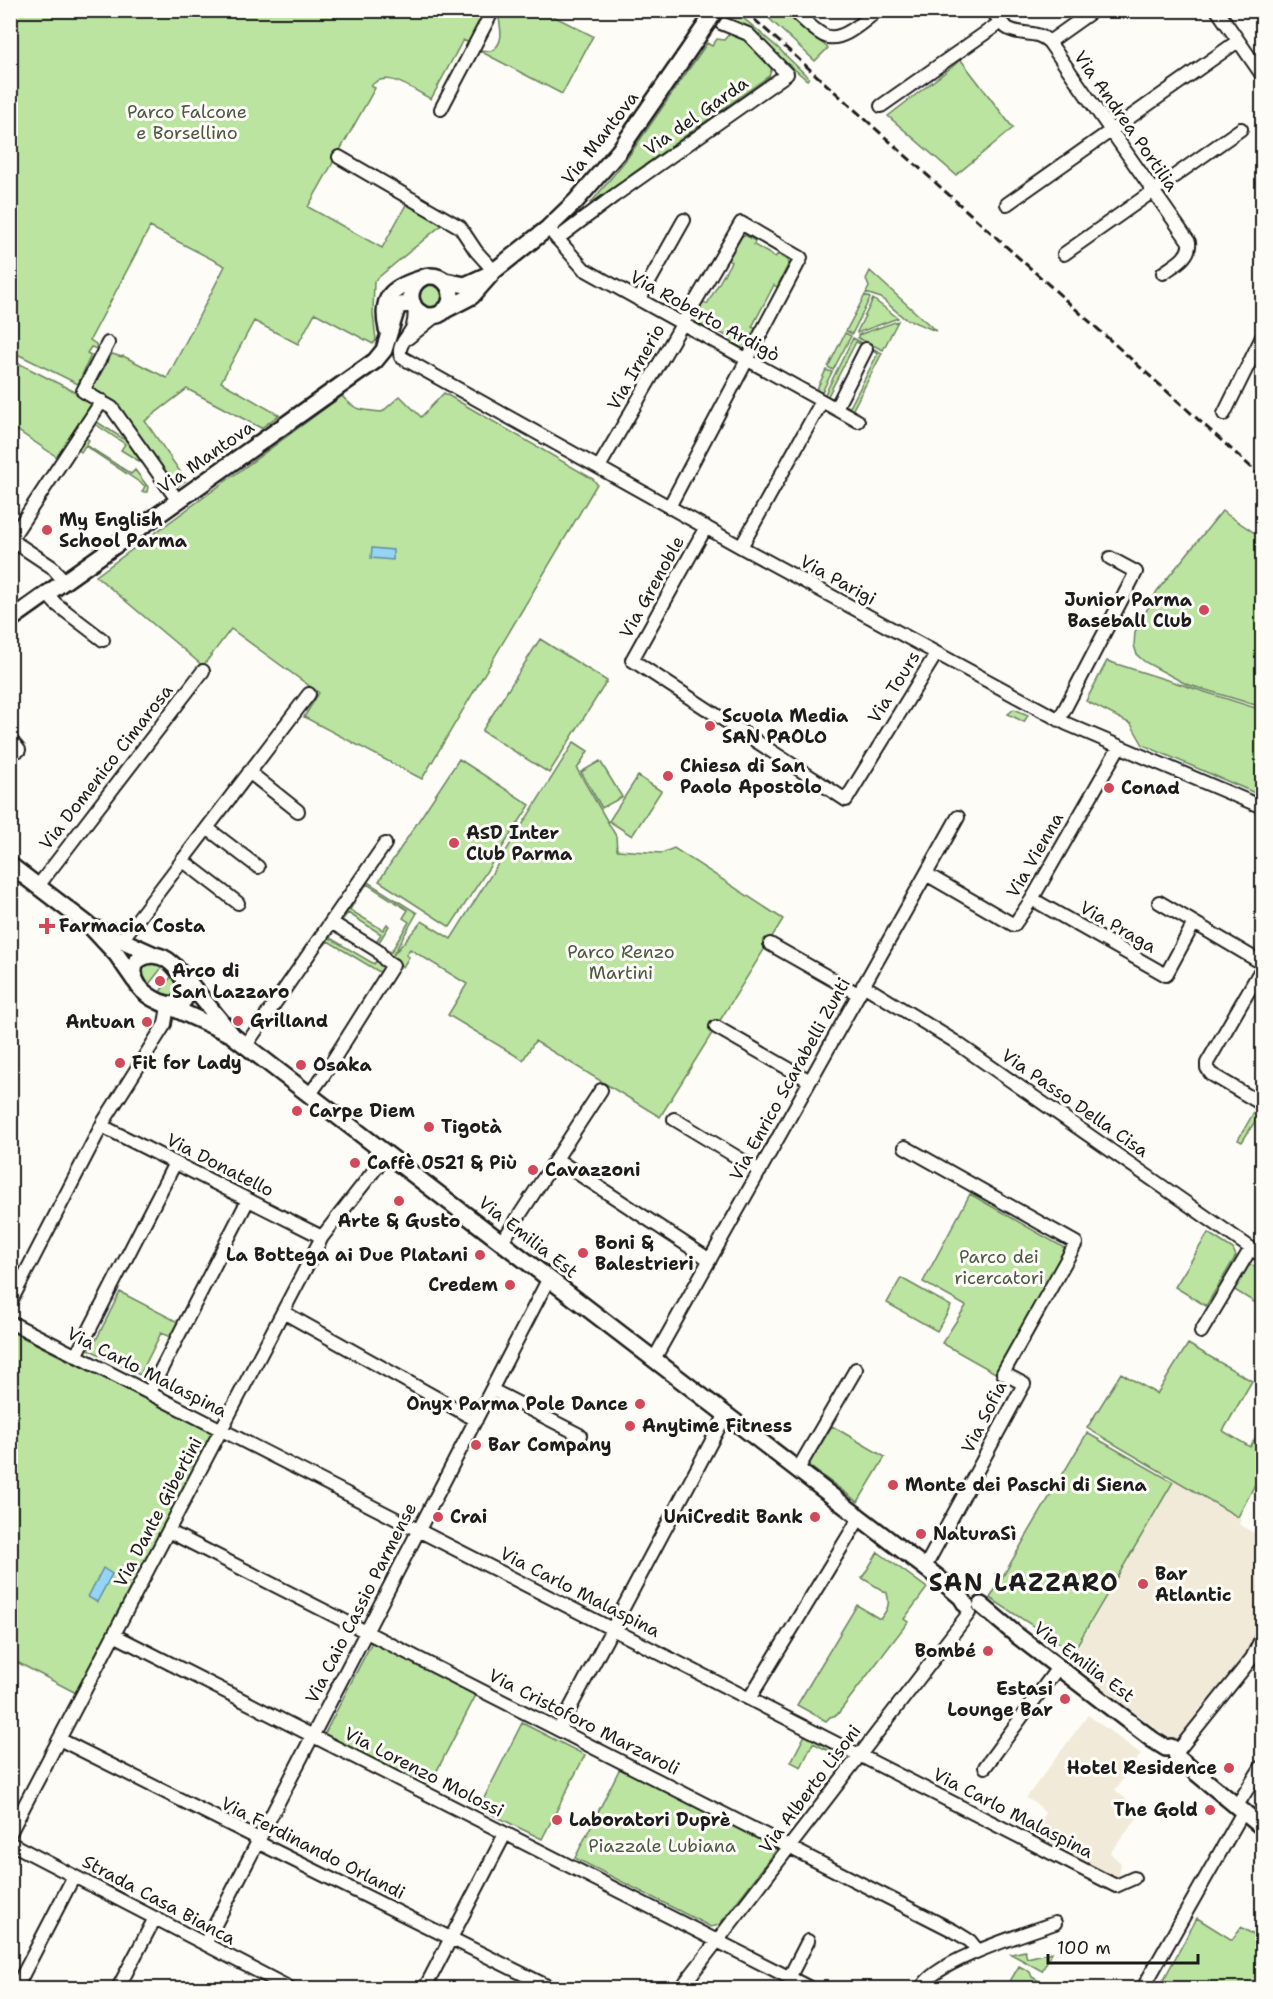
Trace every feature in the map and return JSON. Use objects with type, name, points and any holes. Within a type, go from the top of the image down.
[{"type":"main road","name":"Via Mantova","points":[[420,279],[433,276],[465,285],[493,272],[553,233],[576,201],[612,159],[684,57],[719,17]]},
{"type":"main road","name":"Via Mantova","points":[[440,313],[472,296],[493,272]]},
{"type":"main road","points":[[420,279],[412,291],[414,305],[425,314],[440,313],[448,305],[451,298],[445,281]]},
{"type":"main road","points":[[388,341],[384,316],[385,304],[393,292],[420,279]]},
{"type":"main road","name":"Via Mantova","points":[[10,620],[375,361],[388,341],[397,308],[400,305],[414,305]]},
{"type":"main road","name":"Via Emilia Est","points":[[10,865],[91,927],[117,955],[146,994],[233,1036],[930,1571],[984,1618],[1054,1673],[1171,1756]]},
{"type":"main road","name":"Via Emilia Est","points":[[91,927],[171,963],[233,1036]]},
{"type":"main road","points":[[136,983],[134,972],[136,962],[146,956],[157,956]]},
{"type":"main road","points":[[164,1004],[170,1006],[185,999],[187,987],[182,974]]},
{"type":"main road","name":"Via Emilia Est","points":[[973,1608],[1004,1625],[1171,1756],[1210,1791],[1237,1807],[1263,1827]]},
{"type":"street","points":[[441,109],[493,10]]},
{"type":"street","points":[[793,10],[822,35],[831,38],[847,32],[878,10]]},
{"type":"street","points":[[881,106],[1001,22],[992,10]]},
{"type":"street","points":[[1049,42],[1094,10]]},
{"type":"street","points":[[1216,10],[1263,75]]},
{"type":"street","name":"Via del Garda","points":[[553,233],[601,204],[787,74],[748,34],[719,17]]},
{"type":"street","name":"Via Andrea Portilia","points":[[1001,22],[1012,30],[1038,34],[1049,42],[1190,245],[1183,258],[1163,273]]},
{"type":"street","points":[[1007,204],[1238,41]]},
{"type":"street","points":[[1064,254],[1241,129]]},
{"type":"street","points":[[339,157],[460,227],[493,272]]},
{"type":"street","points":[[639,300],[684,220]]},
{"type":"street","name":"Via Irnerio","points":[[599,467],[741,223],[801,258],[748,360]]},
{"type":"street","name":"Via Roberto Ardigò","points":[[553,233],[584,269],[858,420]]},
{"type":"street","points":[[408,360],[401,357],[399,353],[412,328],[415,317],[414,305]]},
{"type":"street","points":[[404,341],[440,313]]},
{"type":"street","points":[[1224,414],[1263,337]]},
{"type":"street","points":[[108,343],[83,391],[115,411],[178,501]]},
{"type":"street","points":[[836,408],[866,349]]},
{"type":"street","points":[[375,361],[408,360]]},
{"type":"street","name":"Via Parigi","points":[[408,360],[741,547],[1059,720],[1263,807]]},
{"type":"street","points":[[669,507],[748,360]]},
{"type":"street","points":[[741,547],[822,400]]},
{"type":"street","points":[[64,582],[52,567],[11,539],[102,401]]},
{"type":"street","name":"Via Grenoble","points":[[706,527],[632,660],[846,800]]},
{"type":"street","points":[[1059,720],[1136,572],[1110,558]]},
{"type":"street","points":[[47,594],[56,604],[103,640]]},
{"type":"street","name":"Via Tours","points":[[846,800],[936,654]]},
{"type":"street","name":"Via Domenico Cimarosa","points":[[38,886],[203,671]]},
{"type":"street","points":[[121,940],[309,693]]},
{"type":"street","points":[[10,738],[19,750]]},
{"type":"street","name":"Via Vienna","points":[[926,874],[1014,925],[1032,899],[1119,747]]},
{"type":"street","points":[[249,772],[298,811]]},
{"type":"street","name":"Via Enrico Scarabelli Zunti","points":[[654,1359],[958,816]]},
{"type":"street","points":[[207,828],[258,867]]},
{"type":"street","points":[[246,1046],[385,844]]},
{"type":"street","points":[[182,860],[238,903]]},
{"type":"street","name":"Via Praga","points":[[1032,899],[1166,975],[1194,923]]},
{"type":"street","points":[[1159,902],[1263,963]]},
{"type":"street","points":[[310,1094],[393,964],[378,951],[331,922]]},
{"type":"street","name":"Via Passo Della Cisa","points":[[770,944],[954,1041],[1263,1256]]},
{"type":"street","points":[[1263,968],[1207,1062],[1211,1074],[1263,1104]]},
{"type":"street","points":[[10,1303],[102,1126],[165,1024],[164,1004]]},
{"type":"street","points":[[716,1027],[810,1082]]},
{"type":"street","points":[[502,1242],[601,1090]]},
{"type":"street","points":[[674,1119],[760,1171]]},
{"type":"street","name":"Via Donatello","points":[[102,1126],[322,1237]]},
{"type":"street","name":"Via Sofia","points":[[905,1147],[1076,1244],[1003,1373],[1024,1384],[930,1571]]},
{"type":"street","name":"Via Dante Gibertini","points":[[10,1833],[322,1237],[387,1154]]},
{"type":"street","points":[[556,1159],[710,1260]]},
{"type":"street","points":[[76,1356],[175,1163]]},
{"type":"street","points":[[149,1393],[248,1200]]},
{"type":"street","points":[[1201,1332],[1251,1248]]},
{"type":"street","name":"Via Caio Cassio Parmense","points":[[205,1944],[259,1844],[549,1278]]},
{"type":"street","points":[[283,1312],[476,1420]]},
{"type":"street","name":"Via Carlo Malaspina","points":[[10,1322],[1116,1886],[1134,1878]]},
{"type":"street","points":[[798,1470],[856,1369]]},
{"type":"street","points":[[492,1390],[580,1435]]},
{"type":"street","points":[[559,1729],[726,1414]]},
{"type":"street","points":[[749,1699],[860,1517]]},
{"type":"street","name":"Via Cristoforo Marzaroli","points":[[168,1531],[958,1933],[970,1941],[978,1951]]},
{"type":"street","name":"Via Alberto Lisoni","points":[[681,1989],[973,1608]]},
{"type":"street","name":"Via Lorenzo Molossi","points":[[114,1635],[810,1989]]},
{"type":"street","points":[[1171,1756],[1252,1658],[1263,1637]]},
{"type":"street","name":"Via Emilia Est","points":[[986,1767],[1054,1673]]},
{"type":"street","name":"Via Ferdinando Orlandi","points":[[60,1739],[253,1836],[259,1844],[551,1989]]},
{"type":"street","points":[[1143,1989],[1237,1807],[1263,1766]]},
{"type":"street","points":[[425,1989],[505,1834]]},
{"type":"street","name":"Strada Casa Bianca","points":[[10,1843],[290,1989]]},
{"type":"street","points":[[16,1989],[74,1876]]},
{"type":"street","points":[[118,1989],[155,1918]]},
{"type":"street","points":[[922,1989],[924,1983],[935,1974],[978,1951],[1055,1923]]},
{"type":"street","points":[[789,1978],[808,1941]]},
{"type":"shaded area","points":[[1174,1480],[1241,1519],[1239,1524],[1262,1538],[1262,1631],[1250,1657],[1207,1711],[1199,1708],[1192,1728],[1181,1741],[1166,1736],[1069,1662]]},
{"type":"shaded area","points":[[1088,1715],[1141,1754],[1115,1790],[1142,1812],[1110,1853],[1121,1863],[1118,1883],[1037,1841],[1041,1833],[1036,1830],[1045,1813],[1037,1804],[1026,1798]]},
{"type":"green space","name":"Parco Falcone e Borsellino","points":[[10,11],[485,11],[469,43],[463,40],[431,99],[392,80],[377,81],[371,86],[375,88],[308,207],[382,248],[408,201],[444,223],[374,281],[373,314],[376,340],[373,344],[315,313],[298,344],[254,321],[221,382],[279,415],[261,428],[187,389],[145,421],[186,480],[175,488],[116,405],[92,389],[112,354],[123,356],[167,378],[225,266],[150,227],[90,340],[96,344],[97,349],[91,347],[87,353],[91,355],[78,384],[11,351]]},
{"type":"green space","points":[[498,11],[551,11],[549,14],[593,36],[562,94],[478,50],[491,51],[499,43],[501,33]]},
{"type":"green space","points":[[730,11],[735,11],[809,78],[807,80],[724,18]]},
{"type":"green space","points":[[761,11],[783,11],[828,48],[815,61]]},
{"type":"green space","points":[[731,32],[737,32],[771,63],[769,76],[590,204],[628,157],[707,43],[712,46],[717,39],[724,40]]},
{"type":"green space","points":[[961,60],[1013,128],[956,175],[888,116]]},
{"type":"green space","points":[[745,235],[755,241],[754,245],[775,257],[778,254],[789,263],[777,287],[774,285],[752,327],[756,329],[746,348],[743,349],[729,341],[730,338],[709,326],[707,329],[694,322],[694,319],[704,302],[707,304],[731,262],[728,260],[742,236]]},
{"type":"green space","points":[[870,271],[936,331],[904,318],[881,298],[866,293],[869,287],[866,279]]},
{"type":"green space","points":[[431,285],[439,288],[442,296],[439,304],[431,307],[423,304],[420,296],[423,288]]},
{"type":"green space","points":[[865,295],[870,298],[852,334],[846,331]]},
{"type":"green space","points":[[873,299],[898,318],[857,333],[857,332]]},
{"type":"green space","points":[[898,321],[883,350],[858,338],[858,335]]},
{"type":"green space","points":[[845,333],[851,336],[833,370],[828,367]]},
{"type":"green space","points":[[853,338],[864,344],[856,342],[828,396],[834,401],[824,396]]},
{"type":"green space","points":[[872,348],[882,353],[852,411],[842,406],[843,404],[850,407],[878,353]]},
{"type":"green space","points":[[10,359],[91,400],[91,406],[57,457],[11,426]]},
{"type":"green space","points":[[826,370],[832,372],[821,394],[816,391]]},
{"type":"green space","points":[[444,393],[593,479],[597,484],[422,779],[304,717],[319,693],[231,629],[203,666],[96,576],[342,396],[355,407],[382,412],[400,396],[421,417]]},
{"type":"green space","points":[[97,422],[127,441],[142,463],[121,450],[125,444],[95,424]]},
{"type":"green space","points":[[86,438],[89,440],[86,445],[131,474],[135,470],[148,487],[147,492],[142,492],[145,486],[85,446],[81,452],[78,450]]},
{"type":"green space","name":"Junior Parma Baseball Club","points":[[1222,511],[1262,538],[1262,707],[1186,684],[1145,662],[1137,655],[1134,645],[1135,632],[1157,591]]},
{"type":"green space","points":[[540,639],[607,681],[549,773],[482,731]]},
{"type":"green space","points":[[1107,661],[1262,710],[1262,796],[1143,745],[1131,724],[1086,701]]},
{"type":"green space","points":[[1014,709],[1028,715],[1024,722],[1008,714]]},
{"type":"green space","name":"Parco Renzo Martini","points":[[574,742],[588,751],[577,769],[616,836],[617,850],[662,853],[674,848],[783,919],[660,1117],[535,1041],[523,1060],[448,1015],[467,984],[410,949],[406,955],[409,957],[403,967],[388,957],[383,950],[391,952],[409,922],[403,918],[408,910],[367,884],[361,892],[359,891],[366,881],[417,913],[393,955],[422,921],[451,939]]},
{"type":"green space","name":"ASD Inter Club Parma","points":[[459,759],[530,805],[450,927],[379,881]]},
{"type":"green space","points":[[600,761],[622,797],[602,808],[581,772]]},
{"type":"green space","points":[[638,776],[661,791],[632,836],[609,821]]},
{"type":"green space","points":[[352,902],[354,903],[350,910],[383,930],[387,924],[389,926],[379,942],[377,940],[381,934],[348,913],[343,919],[341,918]]},
{"type":"green space","points":[[332,930],[334,931],[330,938],[374,964],[378,958],[385,966],[381,973],[328,941],[323,947]]},
{"type":"green space","points":[[147,961],[164,965],[146,988],[137,972]]},
{"type":"green space","points":[[174,973],[181,997],[156,997]]},
{"type":"green space","points":[[1254,1112],[1262,1117],[1262,1121],[1257,1118],[1242,1142],[1238,1140]]},
{"type":"green space","name":"Parco dei ricercatori","points":[[970,1194],[1068,1250],[997,1374],[942,1343],[966,1306],[923,1282]]},
{"type":"green space","points":[[1208,1233],[1233,1249],[1236,1256],[1206,1306],[1175,1287]]},
{"type":"green space","points":[[1252,1265],[1262,1272],[1262,1307],[1233,1289],[1245,1267]]},
{"type":"green space","points":[[901,1278],[951,1306],[937,1331],[887,1303]]},
{"type":"green space","points":[[120,1292],[178,1322],[170,1337],[161,1333],[140,1375],[88,1349],[92,1348]]},
{"type":"green space","points":[[10,1331],[213,1433],[76,1693],[11,1659]]},
{"type":"green space","points":[[1188,1344],[1252,1381],[1223,1431],[1250,1447],[1259,1432],[1262,1433],[1262,1473],[1238,1517],[1087,1428],[1121,1373],[1157,1394]]},
{"type":"green space","points":[[832,1426],[885,1457],[858,1502],[808,1465]]},
{"type":"green space","points":[[1087,1433],[1173,1482],[1073,1652],[990,1598]]},
{"type":"green space","points":[[878,1552],[927,1588],[904,1619],[908,1622],[837,1715],[826,1721],[797,1705],[857,1605],[878,1618],[881,1618],[885,1612],[888,1606],[887,1593],[862,1578]]},
{"type":"green space","points":[[372,1642],[476,1695],[428,1788],[324,1735]]},
{"type":"green space","name":"Piazzale Lubiana","points":[[522,1723],[585,1755],[542,1839],[479,1808]]},
{"type":"green space","points":[[805,1735],[839,1753],[837,1755],[813,1743],[801,1767],[791,1762]]},
{"type":"green space","name":"Piazzale Lubiana","points":[[620,1768],[778,1848],[719,1925],[711,1927],[575,1858]]},
{"type":"green space","points":[[1197,1918],[1232,1940],[1241,1927],[1262,1940],[1262,1988],[1159,1988]]},
{"type":"green space","points":[[1025,1951],[1027,1958],[1052,1952],[1042,1971],[1011,1954]]},
{"type":"green space","points":[[1019,1966],[1030,1972],[1032,1977],[1052,1988],[1006,1988]]},
{"type":"water","points":[[372,548],[393,550],[393,560],[371,558]]},
{"type":"water","points":[[103,1568],[112,1574],[97,1602],[88,1597]]},
{"type":"railway","points":[[744,10],[1262,477]]},
{"type":"place","name":"My English School Parma","points":[[47,530]]},
{"type":"place","name":"Junior Parma Baseball Club","points":[[1204,610]]},
{"type":"place","name":"Scuola Media SAN PAOLO","points":[[710,726]]},
{"type":"place","name":"Chiesa di San Paolo Apostolo","points":[[668,776]]},
{"type":"place","name":"Conad","points":[[1109,788]]},
{"type":"place","name":"ASD Inter Club Parma","points":[[454,843]]},
{"type":"place","name":"Farmacia Costa","points":[[47,926]]},
{"type":"place","name":"Arco di San Lazzaro","points":[[160,981]]},
{"type":"place","name":"Grilland","points":[[238,1021]]},
{"type":"place","name":"Antuan","points":[[147,1022]]},
{"type":"place","name":"Fit for Lady","points":[[120,1063]]},
{"type":"place","name":"Osaka","points":[[301,1065]]},
{"type":"place","name":"Carpe Diem","points":[[297,1111]]},
{"type":"place","name":"Tigotà","points":[[429,1127]]},
{"type":"place","name":"Caffè 0521 & Più","points":[[355,1163]]},
{"type":"place","name":"Cavazzoni","points":[[533,1170]]},
{"type":"place","name":"Arte & Gusto","points":[[399,1201]]},
{"type":"place","name":"Boni & Balestrieri","points":[[583,1253]]},
{"type":"place","name":"La Bottega ai Due Platani","points":[[480,1255]]},
{"type":"place","name":"Credem","points":[[510,1285]]},
{"type":"place","name":"Onyx Parma Pole Dance","points":[[640,1404]]},
{"type":"place","name":"Anytime Fitness","points":[[630,1426]]},
{"type":"place","name":"Bar Company","points":[[476,1445]]},
{"type":"place","name":"Monte dei Paschi di Siena","points":[[893,1485]]},
{"type":"place","name":"Crai","points":[[438,1517]]},
{"type":"place","name":"UniCredit Bank","points":[[815,1517]]},
{"type":"place","name":"NaturaSì","points":[[921,1534]]},
{"type":"place","name":"Bar Atlantic","points":[[1143,1584]]},
{"type":"place","name":"Bombé","points":[[988,1651]]},
{"type":"place","name":"Estasi Lounge Bar","points":[[1065,1699]]},
{"type":"place","name":"Hotel Residence","points":[[1229,1768]]},
{"type":"place","name":"The Gold","points":[[1210,1810]]},
{"type":"place","name":"Laboratori Duprè","points":[[557,1820]]},
{"type":"district","name":"SAN LAZZARO","points":[[1024,1583]]}]
